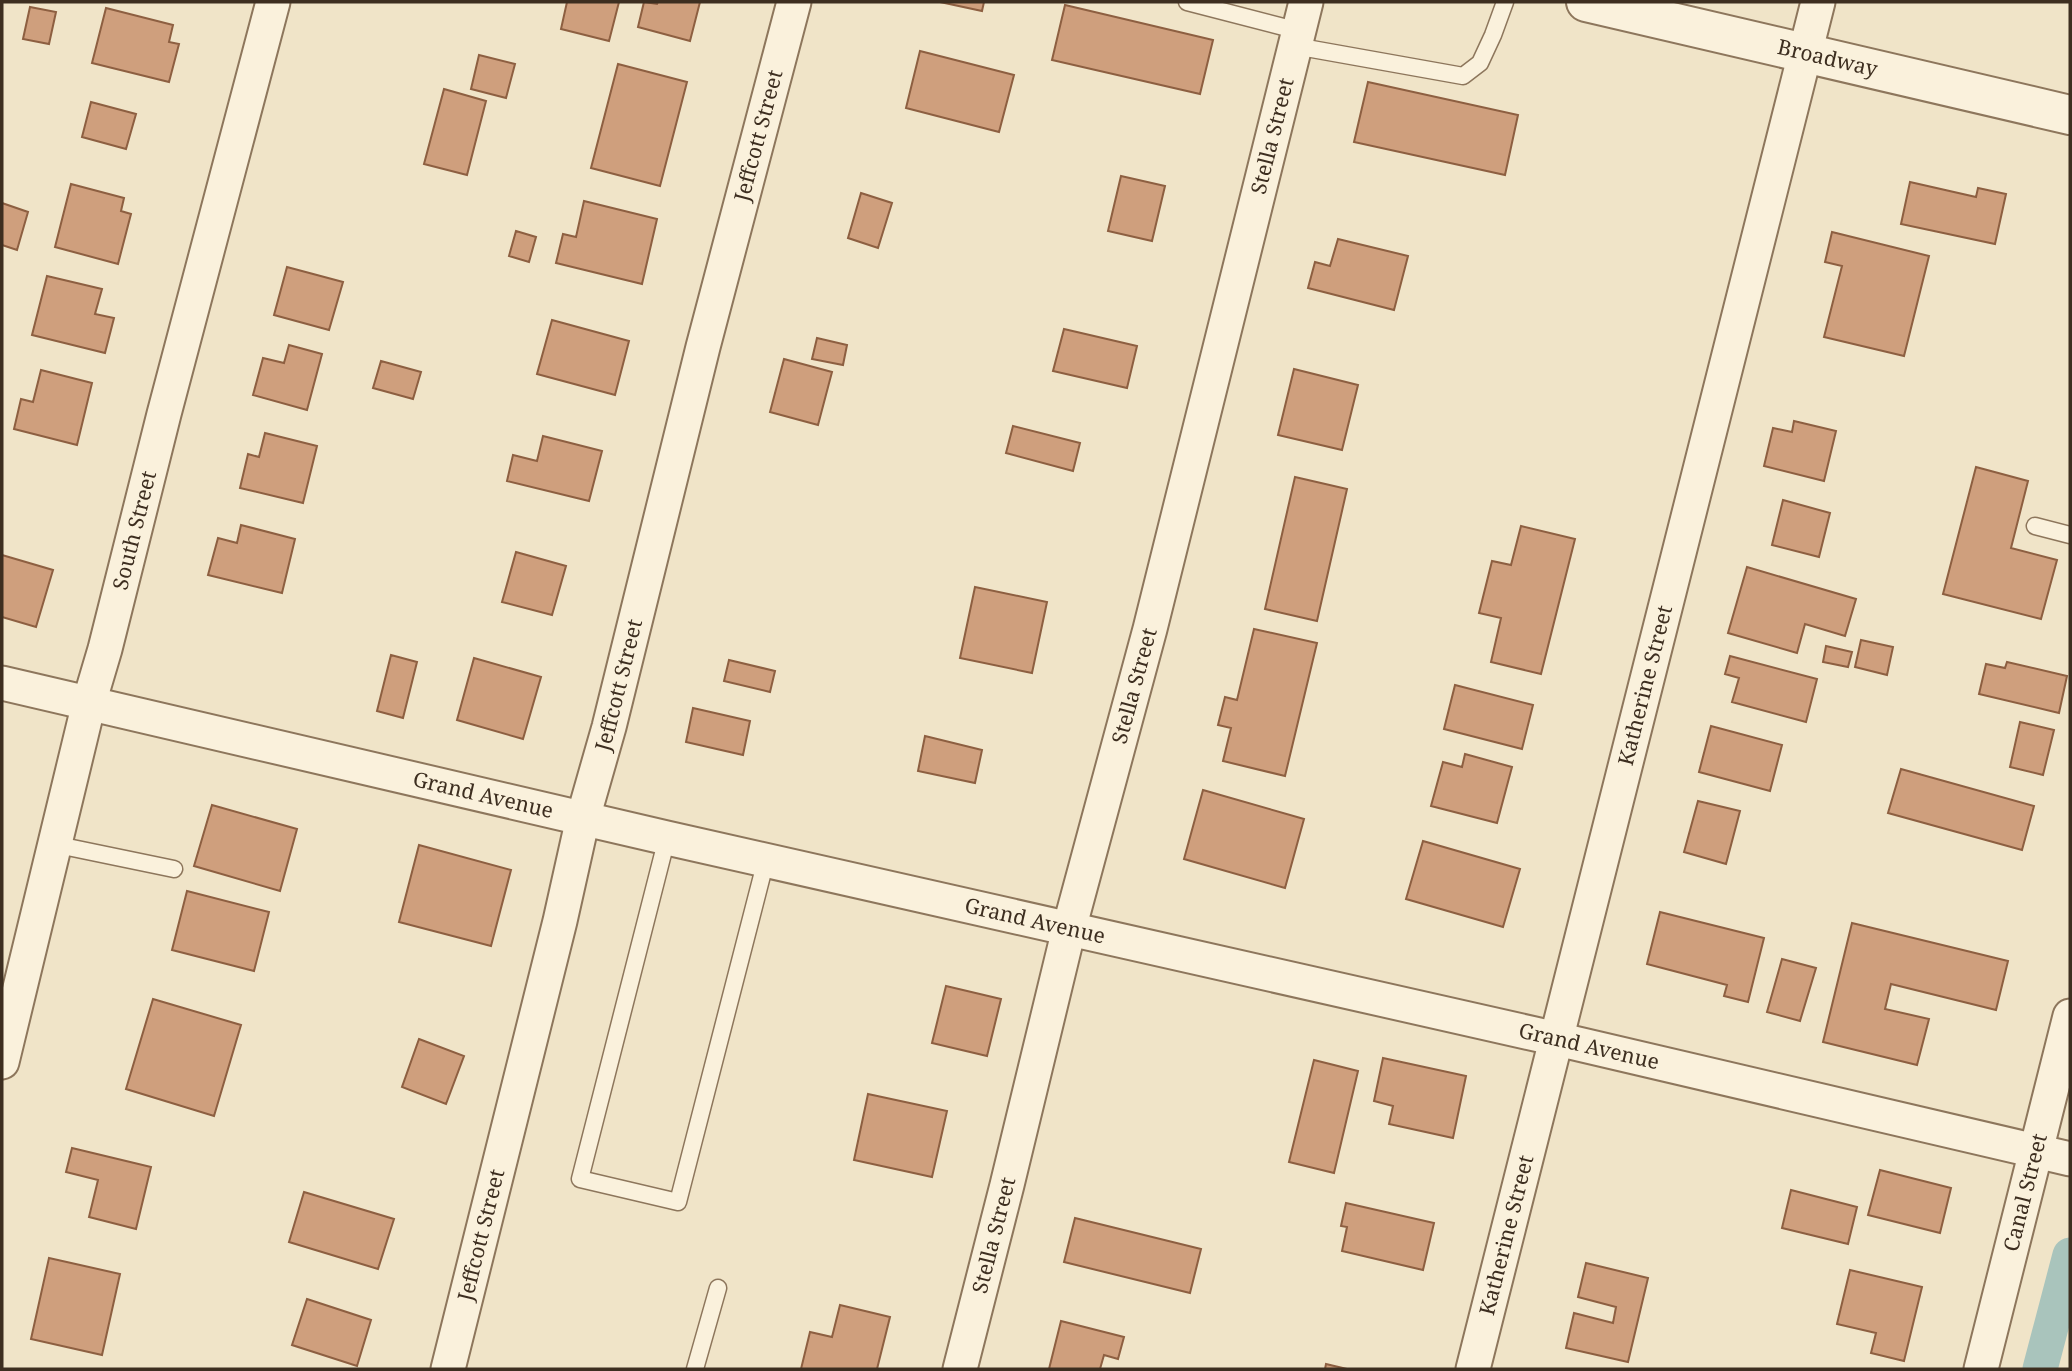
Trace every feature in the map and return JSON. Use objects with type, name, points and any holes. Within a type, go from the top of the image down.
[{"type":"street","name":"South Street","points":[[2,1062],[89,703],[273,2]]},
{"type":"street","name":"Jeffcott Street","points":[[448,1369],[554,949],[583,818],[609,727],[700,361],[794,2]]},
{"type":"street","name":"Broadway","points":[[1586,2],[2070,115]]},
{"type":"street","name":"Katherine Street","points":[[1473,1369],[1818,2]]},
{"type":"street","name":"Stella Street","points":[[960,1369],[1069,929],[1150,629],[1300,26]]},
{"type":"street","name":"Grand Avenue","points":[[2,683],[2070,1159]]},
{"type":"street","name":"Canal Street","points":[[1981,1369],[2070,1016]]},
{"type":"lane","points":[[1187,2],[1300,26],[1464,76],[1480,63],[1504,2]]},
{"type":"lane","points":[[2035,526],[2070,535]]},
{"type":"lane","points":[[667,838],[580,1179],[678,1202],[766,860]]},
{"type":"lane","points":[[53,844],[174,869]]},
{"type":"lane","points":[[695,1369],[718,1288]]},
{"type":"building","points":[[567,2],[619,2],[609,41],[561,29]]},
{"type":"building","points":[[644,2],[700,2],[690,41],[638,27]]},
{"type":"building","points":[[940,2],[984,2],[982,11]]},
{"type":"building","points":[[1065,5],[1213,40],[1200,94],[1052,60]]},
{"type":"building","points":[[30,7],[56,12],[49,44],[23,39]]},
{"type":"building","points":[[106,8],[173,25],[169,42],[179,44],[169,82],[92,63]]},
{"type":"building","points":[[920,51],[1014,75],[999,132],[906,108]]},
{"type":"building","points":[[479,55],[515,64],[506,98],[471,89]]},
{"type":"building","points":[[618,64],[687,82],[660,186],[591,168]]},
{"type":"building","points":[[1368,82],[1518,115],[1505,175],[1354,142]]},
{"type":"building","points":[[444,89],[486,101],[467,175],[424,164]]},
{"type":"building","points":[[91,102],[136,114],[126,149],[82,137]]},
{"type":"building","points":[[1121,176],[1165,186],[1152,241],[1108,231]]},
{"type":"building","points":[[1910,182],[1976,197],[1978,188],[2006,194],[1995,244],[1901,224]]},
{"type":"building","points":[[71,184],[124,198],[121,211],[131,214],[118,264],[55,247]]},
{"type":"building","points":[[861,193],[892,203],[878,248],[848,238]]},
{"type":"building","points":[[584,201],[657,219],[642,284],[556,263],[563,234],[576,237]]},
{"type":"building","points":[[2,203],[28,212],[17,250],[2,245]]},
{"type":"building","points":[[516,231],[536,237],[529,262],[509,256]]},
{"type":"building","points":[[1832,232],[1929,256],[1904,356],[1824,337],[1842,266],[1825,262]]},
{"type":"building","points":[[1338,239],[1408,256],[1394,310],[1308,288],[1315,262],[1330,266]]},
{"type":"building","points":[[287,267],[343,282],[329,330],[274,315]]},
{"type":"building","points":[[47,276],[102,289],[95,314],[114,318],[105,353],[32,335]]},
{"type":"building","points":[[552,320],[629,341],[615,395],[537,374]]},
{"type":"building","points":[[1064,329],[1137,346],[1127,388],[1053,371]]},
{"type":"building","points":[[817,338],[847,345],[843,365],[812,359]]},
{"type":"building","points":[[289,345],[322,354],[307,410],[253,395],[263,358],[284,363]]},
{"type":"building","points":[[784,359],[832,372],[818,425],[770,412]]},
{"type":"building","points":[[381,361],[421,372],[413,399],[373,388]]},
{"type":"building","points":[[1294,369],[1358,385],[1342,450],[1278,435]]},
{"type":"building","points":[[41,370],[92,383],[77,445],[14,429],[21,399],[33,402]]},
{"type":"building","points":[[1794,421],[1836,431],[1824,481],[1764,466],[1773,428],[1792,432]]},
{"type":"building","points":[[1013,426],[1080,443],[1073,471],[1006,453]]},
{"type":"building","points":[[265,433],[317,446],[303,503],[240,488],[248,454],[259,457]]},
{"type":"building","points":[[543,436],[602,451],[589,501],[507,481],[513,455],[537,461]]},
{"type":"building","points":[[1976,467],[2028,481],[2011,548],[2057,560],[2041,619],[1943,594]]},
{"type":"building","points":[[1295,477],[1347,489],[1317,621],[1265,609]]},
{"type":"building","points":[[1783,500],[1830,513],[1819,557],[1772,545]]},
{"type":"building","points":[[241,525],[295,539],[282,593],[208,575],[218,538],[237,543]]},
{"type":"building","points":[[1521,526],[1575,539],[1541,674],[1491,662],[1501,618],[1479,613],[1492,561],[1511,565]]},
{"type":"building","points":[[516,552],[566,566],[552,615],[502,602]]},
{"type":"building","points":[[2,555],[53,570],[36,627],[2,617]]},
{"type":"building","points":[[1747,567],[1856,599],[1845,636],[1805,624],[1797,653],[1728,633]]},
{"type":"building","points":[[975,587],[1047,602],[1032,673],[960,658]]},
{"type":"building","points":[[1254,629],[1317,643],[1285,776],[1223,761],[1231,728],[1218,725],[1225,697],[1237,700]]},
{"type":"building","points":[[1861,640],[1893,647],[1887,675],[1855,667]]},
{"type":"building","points":[[1826,646],[1852,652],[1848,667],[1823,662]]},
{"type":"building","points":[[391,655],[417,662],[403,718],[377,711]]},
{"type":"building","points":[[1730,656],[1817,679],[1806,722],[1732,702],[1739,678],[1725,674]]},
{"type":"building","points":[[474,658],[541,677],[523,739],[457,720]]},
{"type":"building","points":[[729,660],[775,671],[770,692],[724,681]]},
{"type":"building","points":[[2007,662],[2067,676],[2059,713],[1979,694],[1986,664],[2005,668]]},
{"type":"building","points":[[1455,685],[1533,705],[1522,749],[1444,729]]},
{"type":"building","points":[[693,708],[750,721],[743,755],[686,742]]},
{"type":"building","points":[[2020,722],[2054,730],[2043,775],[2010,767]]},
{"type":"building","points":[[1711,726],[1782,745],[1770,791],[1699,772]]},
{"type":"building","points":[[925,736],[982,750],[975,783],[918,771]]},
{"type":"building","points":[[1465,754],[1512,767],[1497,823],[1431,806],[1443,762],[1462,767]]},
{"type":"building","points":[[1901,769],[2034,806],[2022,850],[1888,813]]},
{"type":"building","points":[[1203,790],[1304,819],[1285,888],[1184,859]]},
{"type":"building","points":[[1698,801],[1740,811],[1726,864],[1684,852]]},
{"type":"building","points":[[212,805],[297,829],[280,891],[194,866]]},
{"type":"building","points":[[1423,841],[1520,869],[1503,927],[1406,899]]},
{"type":"building","points":[[419,845],[511,870],[491,946],[399,922]]},
{"type":"building","points":[[187,891],[269,912],[254,971],[172,950]]},
{"type":"building","points":[[1660,912],[1764,938],[1748,1002],[1724,996],[1727,985],[1647,964]]},
{"type":"building","points":[[1852,923],[2008,961],[1996,1010],[1891,984],[1885,1009],[1929,1019],[1917,1065],[1823,1042]]},
{"type":"building","points":[[1782,959],[1816,968],[1800,1021],[1767,1012]]},
{"type":"building","points":[[946,986],[1001,999],[987,1056],[932,1043]]},
{"type":"building","points":[[153,999],[241,1025],[214,1116],[126,1089]]},
{"type":"building","points":[[419,1039],[464,1056],[446,1104],[402,1087]]},
{"type":"building","points":[[1383,1058],[1466,1076],[1453,1138],[1389,1124],[1393,1106],[1374,1101]]},
{"type":"building","points":[[1314,1060],[1358,1071],[1334,1173],[1289,1162]]},
{"type":"building","points":[[868,1094],[947,1111],[932,1177],[854,1160]]},
{"type":"building","points":[[72,1148],[151,1167],[136,1229],[89,1217],[98,1180],[66,1172]]},
{"type":"building","points":[[1880,1170],[1951,1188],[1940,1233],[1868,1215]]},
{"type":"building","points":[[1791,1190],[1857,1207],[1848,1244],[1782,1228]]},
{"type":"building","points":[[304,1192],[394,1219],[378,1269],[289,1242]]},
{"type":"building","points":[[1346,1203],[1434,1223],[1423,1270],[1342,1251],[1347,1227],[1341,1226]]},
{"type":"building","points":[[1075,1218],[1201,1249],[1190,1293],[1064,1262]]},
{"type":"building","points":[[49,1258],[120,1274],[102,1355],[31,1339]]},
{"type":"building","points":[[1586,1263],[1648,1278],[1628,1362],[1566,1348],[1574,1313],[1613,1323],[1616,1307],[1578,1297]]},
{"type":"building","points":[[1850,1270],[1922,1287],[1904,1361],[1871,1353],[1876,1333],[1837,1324]]},
{"type":"building","points":[[307,1299],[371,1320],[357,1366],[292,1345]]},
{"type":"building","points":[[840,1305],[890,1317],[877,1369],[801,1369],[810,1332],[832,1337]]},
{"type":"building","points":[[1061,1321],[1124,1337],[1118,1359],[1104,1355],[1100,1369],[1049,1369]]},
{"type":"building","points":[[1326,1364],[1347,1369],[1325,1369]]},
{"type":"waterway","points":[[2040,1369],[2070,1255]]}]
